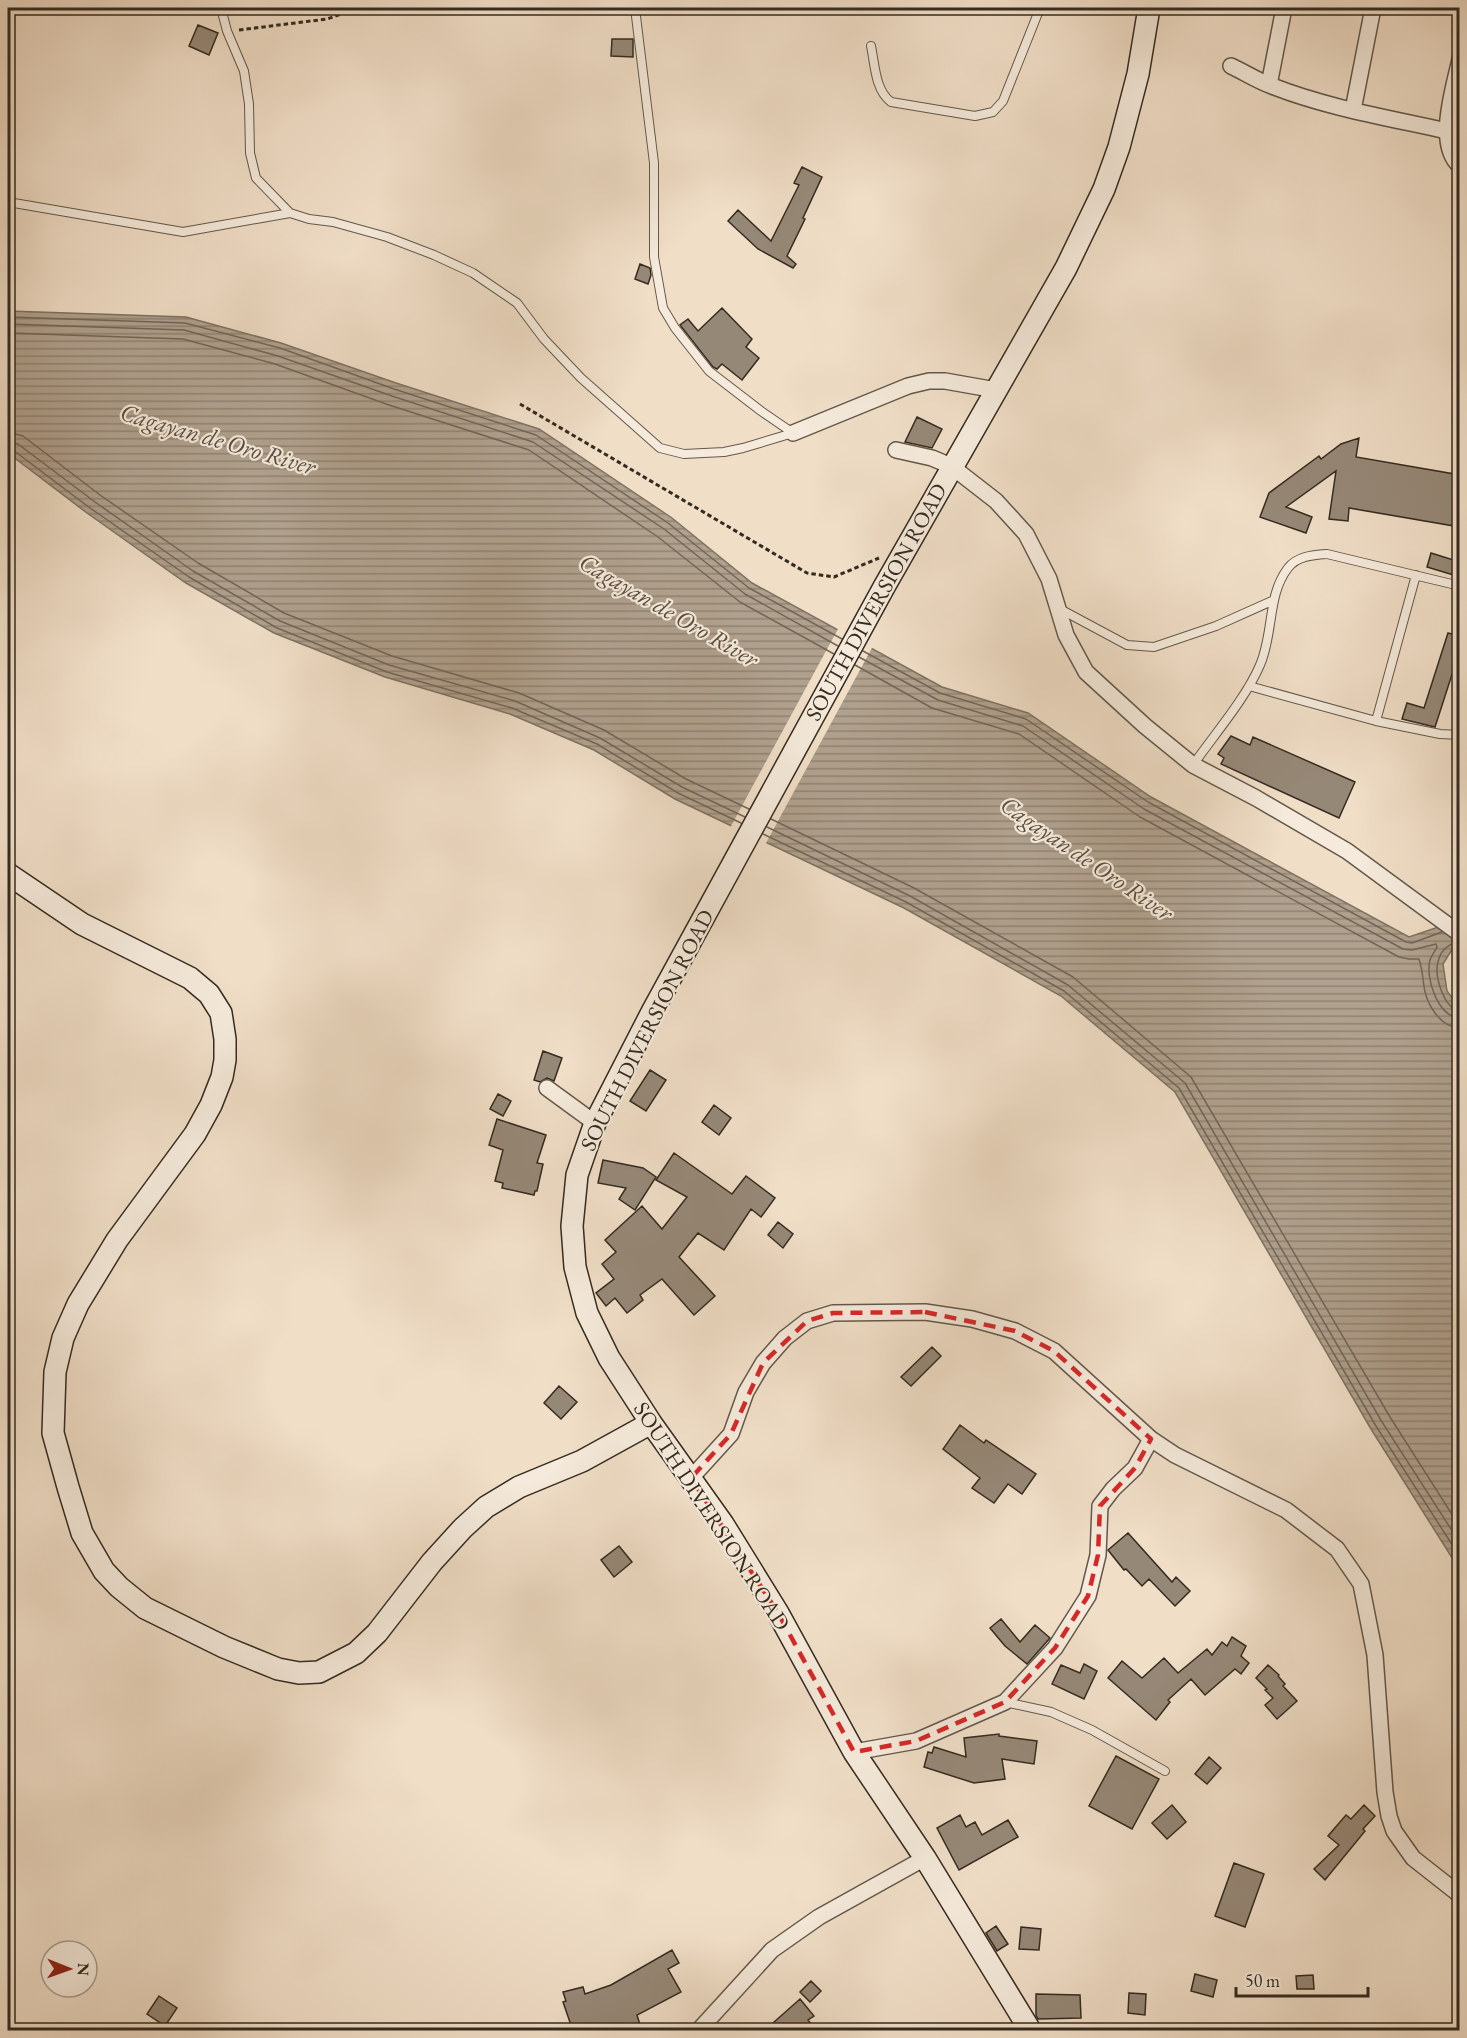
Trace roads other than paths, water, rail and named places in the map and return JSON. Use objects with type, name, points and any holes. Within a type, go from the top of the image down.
[{"type":"main road","name":"SOUTH DIVERSION ROAD","points":[[1030,2031],[925,1858],[854,1752],[778,1613],[723,1524],[651,1423],[609,1358],[588,1313],[575,1267],[572,1226],[577,1174],[596,1124],[652,1012],[951,466],[1066,268],[1104,189],[1119,147],[1138,74],[1149,8]]},
{"type":"main road","points":[[8,874],[82,924],[190,978],[209,994],[221,1013],[225,1060],[222,1077],[211,1105],[195,1134],[117,1240],[78,1304],[63,1338],[55,1372],[53,1433],[68,1487],[82,1533],[104,1571],[120,1587],[145,1608],[224,1647],[278,1670],[299,1673],[319,1672],[356,1653],[377,1633],[432,1562],[486,1507],[519,1487],[582,1461],[651,1423]]},
{"type":"street","points":[[1269,85],[1284,8]]},
{"type":"street","points":[[1353,110],[1373,8]]},
{"type":"street","points":[[1460,59],[1447,131],[1452,159],[1460,166]]},
{"type":"street","points":[[1231,66],[1269,85],[1353,110],[1447,131]]},
{"type":"street","points":[[793,433],[908,386],[929,381],[945,381],[996,390]]},
{"type":"street","points":[[896,450],[932,458],[951,466],[996,501],[1026,534],[1049,579],[1066,635],[1086,672],[1145,726],[1193,765],[1256,798],[1347,851],[1460,934]]},
{"type":"street","points":[[547,1088],[596,1124]]},
{"type":"street","points":[[691,1478],[731,1434],[746,1392],[763,1363],[785,1338],[807,1321],[833,1313],[925,1312],[972,1319],[1015,1331],[1054,1351],[1151,1438],[1175,1455],[1286,1510],[1337,1549],[1361,1584],[1375,1655],[1385,1792],[1394,1831],[1413,1858],[1460,1895]]},
{"type":"street","points":[[854,1752],[916,1741],[1005,1702],[1055,1648],[1088,1596],[1098,1556],[1100,1506],[1113,1489],[1135,1468],[1151,1438]]},
{"type":"street","points":[[699,2031],[772,1950],[819,1917],[925,1858]]},
{"type":"lane","points":[[221,8],[227,31],[244,71],[249,104],[250,153],[256,178],[290,213]]},
{"type":"lane","points":[[635,8],[654,163],[654,257],[663,308],[675,328],[710,371],[793,433]]},
{"type":"lane","points":[[871,46],[880,89],[884,97],[891,102],[975,116],[993,112],[1003,101],[1040,8]]},
{"type":"lane","points":[[8,202],[183,232],[290,213],[387,237],[473,273],[517,303],[544,339],[581,378],[660,448],[684,454],[724,452],[793,433]]},
{"type":"lane","points":[[1193,765],[1248,686],[1266,649],[1280,579],[1291,565],[1307,556],[1327,554],[1460,586]]},
{"type":"lane","points":[[1376,721],[1416,575]]},
{"type":"lane","points":[[1057,608],[1127,645],[1154,647],[1216,626],[1274,600]]},
{"type":"lane","points":[[1248,686],[1376,721],[1440,734],[1460,735]]},
{"type":"lane","points":[[1005,1702],[1051,1712],[1092,1730],[1165,1771]]},
{"type":"water","name":"Cagayan de Oro River","points":[[8,311],[186,317],[281,343],[539,429],[672,518],[752,583],[942,687],[1028,713],[1151,797],[1409,937],[1459,920],[1459,947],[1451,951],[1443,964],[1447,991],[1460,1008],[1459,1569],[1371,1429],[1175,1092],[1061,996],[904,908],[675,799],[594,750],[510,714],[385,677],[274,633],[186,583],[87,513],[8,453]]}]
